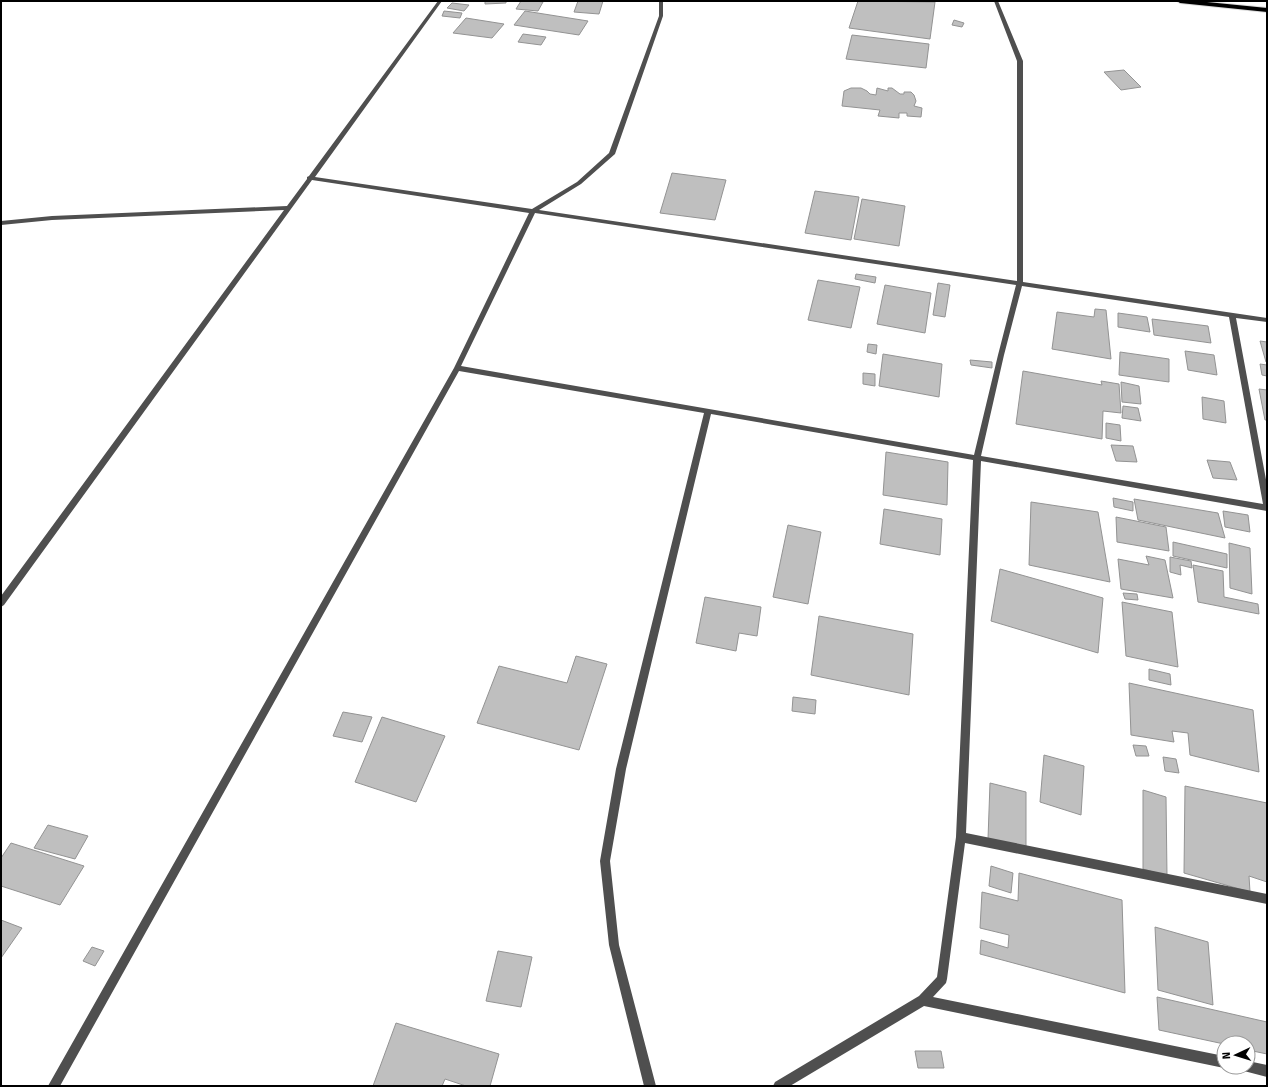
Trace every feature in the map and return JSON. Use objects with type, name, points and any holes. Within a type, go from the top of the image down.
[{"type":"main road","points":[[1180,1],[1267,10]]},
{"type":"street","points":[[1,603],[309,178],[440,1]]},
{"type":"street","points":[[54,1086],[457,368],[533,211],[579,183],[612,154],[661,16],[661,1]]},
{"type":"street","points":[[779,1086],[923,1000],[942,979],[961,837],[977,458],[1001,355],[1020,283],[1020,61],[996,1]]},
{"type":"street","points":[[309,178],[1267,320]]},
{"type":"street","points":[[1,223],[52,218],[288,208]]},
{"type":"street","points":[[457,368],[1267,507],[1232,315]]},
{"type":"street","points":[[650,1086],[614,945],[605,861],[621,769],[708,412]]},
{"type":"street","points":[[961,837],[1267,899]]},
{"type":"street","points":[[923,1000],[1216,1060]]},
{"type":"street","points":[[1256,1069],[1267,1071]]},
{"type":"building","points":[[485,1],[506,1],[506,3],[485,4]]},
{"type":"building","points":[[521,1],[543,2],[538,11],[516,9]]},
{"type":"building","points":[[578,1],[603,1],[599,14],[574,12]]},
{"type":"building","points":[[858,1],[935,2],[930,39],[849,28]]},
{"type":"building","points":[[452,3],[469,5],[464,11],[447,8]]},
{"type":"building","points":[[444,11],[462,13],[460,18],[442,16]]},
{"type":"building","points":[[525,11],[588,21],[579,35],[514,25]]},
{"type":"building","points":[[466,18],[504,24],[492,38],[453,33]]},
{"type":"building","points":[[954,20],[964,23],[962,27],[952,25]]},
{"type":"building","points":[[523,34],[546,37],[541,45],[518,42]]},
{"type":"building","points":[[852,35],[929,44],[926,68],[846,59]]},
{"type":"building","points":[[1124,70],[1141,87],[1121,90],[1104,72]]},
{"type":"building","points":[[851,88],[861,88],[870,94],[876,95],[877,88],[888,91],[888,88],[892,88],[900,94],[904,94],[904,92],[911,92],[916,101],[914,106],[922,108],[921,117],[907,116],[907,113],[899,113],[899,118],[878,116],[880,110],[842,106],[844,91]]},
{"type":"building","points":[[672,173],[726,180],[715,220],[660,213]]},
{"type":"building","points":[[815,191],[859,197],[851,240],[805,233]]},
{"type":"building","points":[[862,199],[905,206],[899,246],[854,239]]},
{"type":"building","points":[[856,274],[876,277],[875,283],[855,279]]},
{"type":"building","points":[[818,280],[860,287],[851,328],[808,320]]},
{"type":"building","points":[[938,283],[950,285],[945,317],[933,315]]},
{"type":"building","points":[[885,285],[931,293],[925,333],[877,324]]},
{"type":"building","points":[[1095,309],[1106,310],[1111,359],[1052,349],[1057,312],[1094,317]]},
{"type":"building","points":[[1118,313],[1147,317],[1150,332],[1118,327]]},
{"type":"building","points":[[1152,319],[1208,326],[1211,343],[1154,335]]},
{"type":"building","points":[[1260,341],[1267,342],[1267,362],[1266,362]]},
{"type":"building","points":[[868,344],[877,345],[876,354],[867,352]]},
{"type":"building","points":[[1185,351],[1214,355],[1217,375],[1188,370]]},
{"type":"building","points":[[1120,352],[1169,359],[1169,382],[1119,375]]},
{"type":"building","points":[[883,354],[942,364],[939,397],[879,386]]},
{"type":"building","points":[[970,360],[992,362],[992,368],[971,365]]},
{"type":"building","points":[[1260,364],[1267,365],[1267,376],[1262,375]]},
{"type":"building","points":[[1023,371],[1102,385],[1101,381],[1119,384],[1121,413],[1103,411],[1102,439],[1016,424]]},
{"type":"building","points":[[863,373],[875,374],[875,386],[863,384]]},
{"type":"building","points":[[1121,382],[1139,386],[1141,404],[1122,402]]},
{"type":"building","points":[[1259,389],[1267,390],[1267,420],[1265,420]]},
{"type":"building","points":[[1202,397],[1224,401],[1226,423],[1203,419]]},
{"type":"building","points":[[1123,406],[1138,408],[1141,421],[1122,418]]},
{"type":"building","points":[[1106,423],[1120,425],[1121,441],[1106,438]]},
{"type":"building","points":[[1111,445],[1133,446],[1137,462],[1116,461]]},
{"type":"building","points":[[886,452],[948,462],[947,505],[883,495]]},
{"type":"building","points":[[1207,460],[1230,462],[1237,480],[1213,478]]},
{"type":"building","points":[[1113,498],[1133,502],[1133,511],[1114,507]]},
{"type":"building","points":[[1134,499],[1218,513],[1225,538],[1138,520]]},
{"type":"building","points":[[1031,502],[1098,512],[1110,582],[1029,565]]},
{"type":"building","points":[[884,509],[942,519],[940,555],[880,544]]},
{"type":"building","points":[[1223,511],[1248,515],[1250,532],[1225,527]]},
{"type":"building","points":[[1116,517],[1166,527],[1169,551],[1117,542]]},
{"type":"building","points":[[788,525],[821,532],[808,604],[773,597]]},
{"type":"building","points":[[1173,542],[1227,554],[1227,568],[1173,556]]},
{"type":"building","points":[[1229,543],[1250,548],[1252,594],[1230,588]]},
{"type":"building","points":[[1146,556],[1165,560],[1173,598],[1121,589],[1118,559],[1149,565]]},
{"type":"building","points":[[1170,557],[1191,561],[1192,568],[1180,565],[1181,575],[1170,572]]},
{"type":"building","points":[[1193,565],[1223,571],[1224,597],[1258,604],[1259,614],[1198,602]]},
{"type":"building","points":[[1000,569],[1103,598],[1098,653],[991,621]]},
{"type":"building","points":[[1123,593],[1137,594],[1138,600],[1125,599]]},
{"type":"building","points":[[705,597],[761,607],[757,636],[739,633],[736,651],[696,643]]},
{"type":"building","points":[[1122,602],[1172,612],[1178,667],[1126,656]]},
{"type":"building","points":[[819,616],[913,634],[909,695],[811,675]]},
{"type":"building","points":[[576,656],[607,664],[579,750],[477,723],[499,666],[567,683]]},
{"type":"building","points":[[1149,669],[1170,674],[1171,685],[1149,680]]},
{"type":"building","points":[[1129,683],[1253,710],[1259,772],[1190,755],[1188,733],[1172,731],[1174,742],[1131,735]]},
{"type":"building","points":[[793,697],[816,700],[815,714],[792,711]]},
{"type":"building","points":[[343,712],[372,717],[362,742],[333,736]]},
{"type":"building","points":[[382,717],[445,736],[416,802],[355,782]]},
{"type":"building","points":[[1133,745],[1146,746],[1149,756],[1136,756]]},
{"type":"building","points":[[1044,755],[1084,766],[1081,815],[1040,802]]},
{"type":"building","points":[[1163,757],[1176,759],[1179,773],[1165,771]]},
{"type":"building","points":[[990,783],[1026,792],[1026,848],[988,839]]},
{"type":"building","points":[[1185,786],[1267,803],[1267,882],[1249,876],[1250,892],[1184,873]]},
{"type":"building","points":[[1143,790],[1166,797],[1167,876],[1143,869]]},
{"type":"building","points":[[48,825],[88,836],[75,859],[34,848]]},
{"type":"building","points":[[11,843],[84,866],[60,905],[1,886],[1,858]]},
{"type":"building","points":[[991,866],[1013,873],[1011,893],[989,886]]},
{"type":"building","points":[[1019,873],[1122,900],[1125,993],[980,954],[981,940],[1008,948],[1009,935],[980,928],[982,892],[1018,901]]},
{"type":"building","points":[[1,920],[22,928],[1,958]]},
{"type":"building","points":[[1155,927],[1208,942],[1213,1005],[1158,990]]},
{"type":"building","points":[[92,947],[104,951],[95,966],[83,961]]},
{"type":"building","points":[[498,951],[532,957],[521,1007],[486,1001]]},
{"type":"building","points":[[1157,997],[1267,1022],[1267,1054],[1256,1052],[1256,1035],[1216,1035],[1216,1042],[1159,1030]]},
{"type":"building","points":[[396,1023],[499,1054],[490,1086],[466,1086],[445,1079],[442,1086],[373,1086]]},
{"type":"building","points":[[915,1051],[941,1051],[944,1068],[918,1068]]}]
